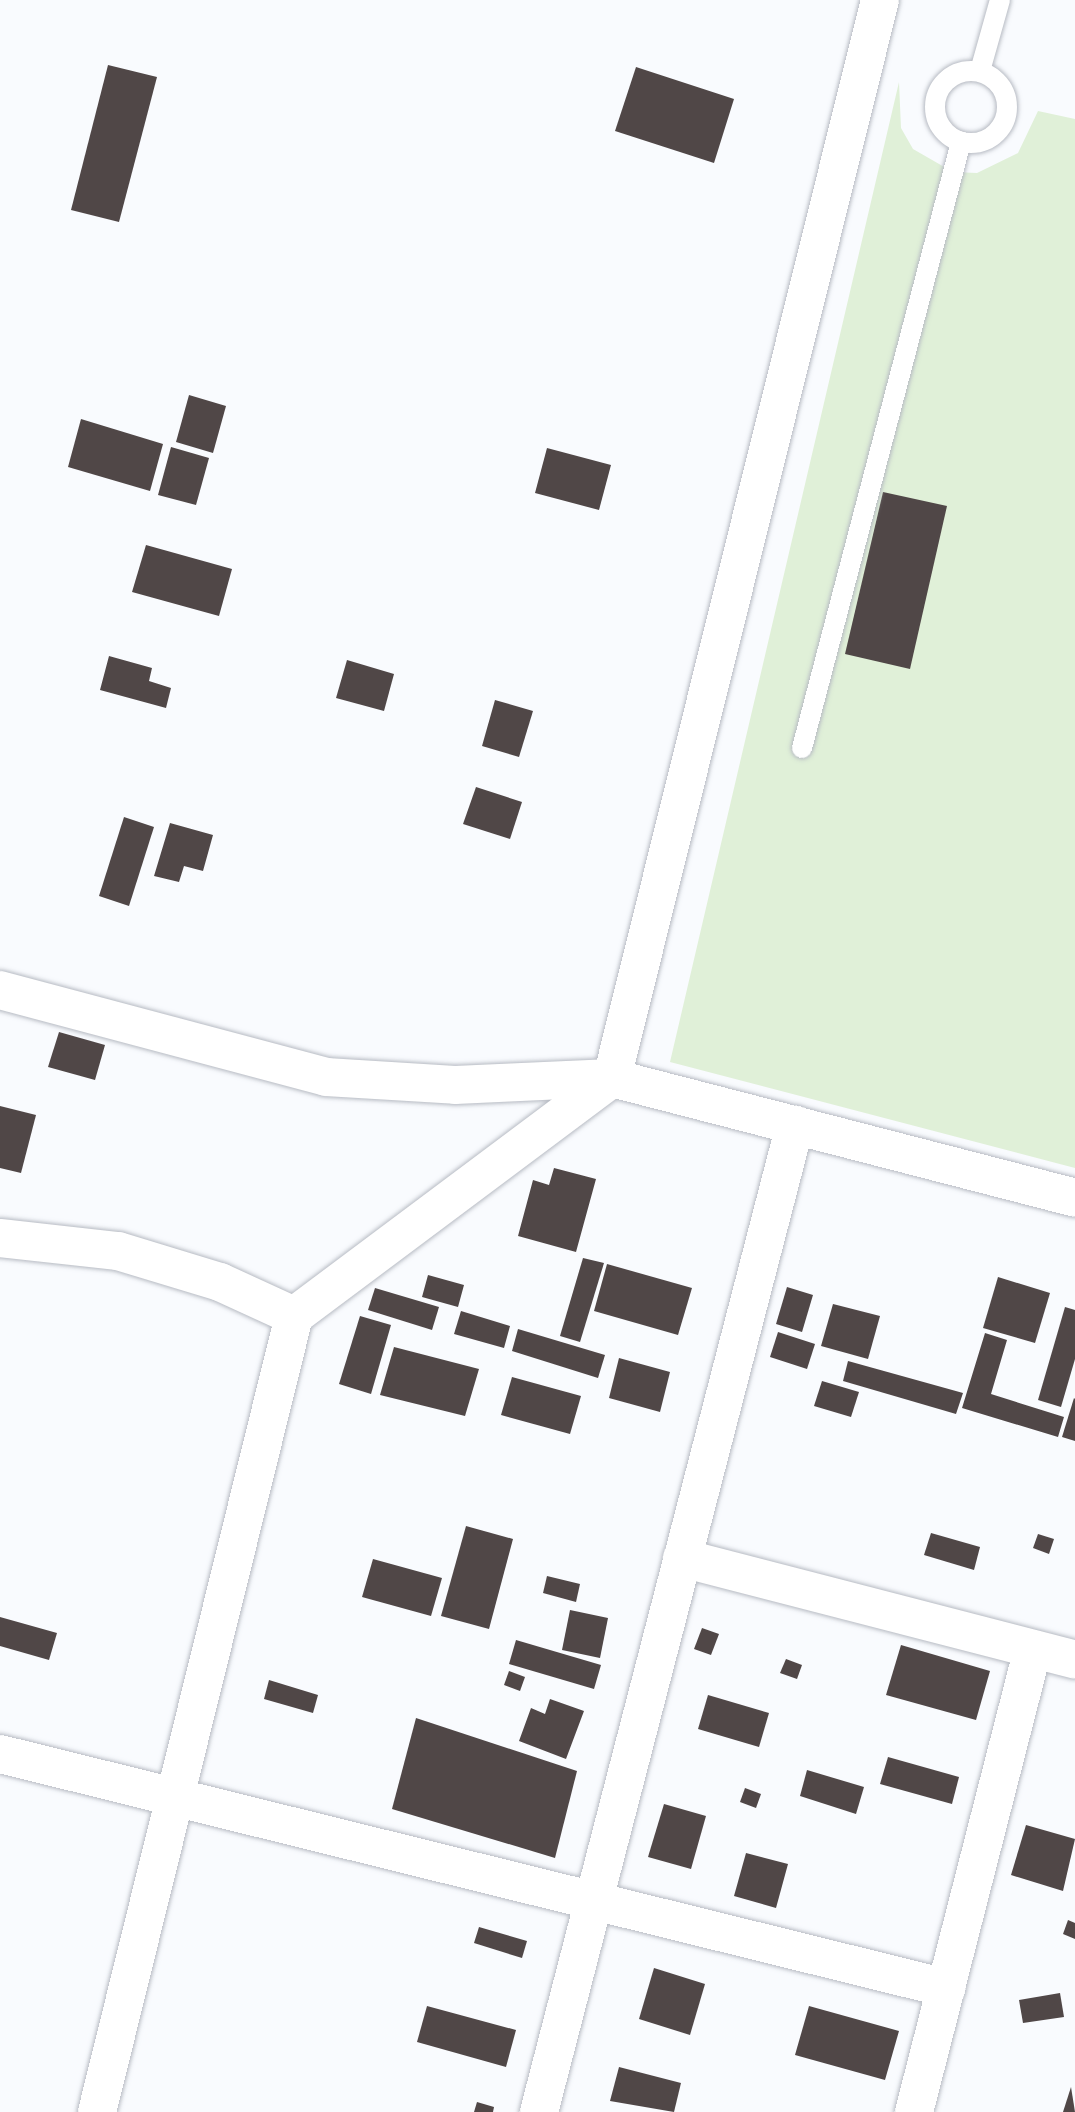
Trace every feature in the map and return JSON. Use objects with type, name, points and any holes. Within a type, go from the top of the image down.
[{"type":"street","points":[[97,2112],[294,1316],[612,1078],[880,0]]},
{"type":"street","points":[[0,990],[326,1077],[455,1085],[612,1078],[1075,1198]]},
{"type":"street","points":[[539,2112],[795,1125]]},
{"type":"street","points":[[0,1238],[118,1251],[220,1282],[294,1316]]},
{"type":"street","points":[[682,1558],[1075,1660]]},
{"type":"street","points":[[914,2112],[1033,1649]]},
{"type":"street","points":[[0,1754],[946,1988]]},
{"type":"lane","points":[[980,71],[1000,0]]},
{"type":"lane","points":[[980,71],[1003,89],[1006,116],[989,138],[961,142],[939,125],[936,97],[953,75],[980,71]]},
{"type":"lane","points":[[802,748],[961,142]]},
{"type":"green space","points":[[899,82],[901,128],[913,149],[953,172],[977,173],[1018,153],[1038,111],[1075,119],[1075,1168],[670,1062]]},
{"type":"building","points":[[108,65],[157,77],[119,222],[71,210]]},
{"type":"building","points":[[636,67],[734,99],[714,163],[615,131]]},
{"type":"building","points":[[189,395],[226,406],[213,453],[176,442]]},
{"type":"building","points":[[81,419],[163,444],[150,491],[68,467]]},
{"type":"building","points":[[171,447],[209,458],[196,505],[158,495]]},
{"type":"building","points":[[547,448],[611,465],[599,510],[535,493]]},
{"type":"building","points":[[883,492],[947,506],[910,669],[845,654]]},
{"type":"building","points":[[146,545],[232,569],[219,616],[132,592]]},
{"type":"building","points":[[109,656],[152,668],[149,681],[171,688],[166,708],[100,690]]},
{"type":"building","points":[[347,660],[394,674],[384,711],[336,698]]},
{"type":"building","points":[[495,700],[533,711],[519,757],[482,746]]},
{"type":"building","points":[[476,787],[522,802],[510,839],[463,824]]},
{"type":"building","points":[[124,817],[154,827],[129,906],[99,896]]},
{"type":"building","points":[[170,823],[213,835],[203,871],[184,866],[179,882],[154,876]]},
{"type":"building","points":[[59,1032],[105,1045],[95,1080],[48,1067]]},
{"type":"building","points":[[0,1106],[36,1115],[21,1173],[0,1168]]},
{"type":"building","points":[[554,1168],[596,1179],[576,1252],[518,1236],[533,1180],[549,1185]]},
{"type":"building","points":[[583,1258],[604,1263],[580,1342],[560,1336]]},
{"type":"building","points":[[607,1264],[692,1288],[678,1335],[594,1311]]},
{"type":"building","points":[[428,1275],[464,1285],[458,1307],[422,1297]]},
{"type":"building","points":[[998,1277],[1050,1293],[1035,1343],[983,1328]]},
{"type":"building","points":[[787,1287],[813,1295],[802,1332],[776,1324]]},
{"type":"building","points":[[375,1288],[439,1307],[432,1330],[368,1310]]},
{"type":"building","points":[[833,1304],[880,1316],[868,1359],[821,1346]]},
{"type":"building","points":[[1065,1307],[1075,1310],[1075,1359],[1061,1407],[1038,1400]]},
{"type":"building","points":[[461,1311],[510,1326],[504,1348],[454,1334]]},
{"type":"building","points":[[360,1316],[391,1325],[371,1394],[339,1384]]},
{"type":"building","points":[[518,1329],[605,1355],[598,1378],[512,1351]]},
{"type":"building","points":[[778,1332],[815,1344],[807,1369],[770,1357]]},
{"type":"building","points":[[985,1333],[1007,1340],[991,1394],[1064,1417],[1058,1437],[962,1408]]},
{"type":"building","points":[[394,1347],[479,1369],[465,1416],[380,1395]]},
{"type":"building","points":[[619,1358],[670,1372],[660,1412],[609,1398]]},
{"type":"building","points":[[848,1361],[963,1393],[956,1414],[843,1381]]},
{"type":"building","points":[[512,1377],[581,1396],[570,1434],[501,1415]]},
{"type":"building","points":[[822,1381],[859,1392],[851,1417],[814,1406]]},
{"type":"building","points":[[1075,1399],[1075,1441],[1062,1437]]},
{"type":"building","points":[[466,1526],[513,1539],[489,1629],[441,1616]]},
{"type":"building","points":[[931,1533],[980,1547],[974,1570],[924,1555]]},
{"type":"building","points":[[1038,1534],[1054,1539],[1049,1554],[1033,1548]]},
{"type":"building","points":[[373,1559],[442,1578],[431,1616],[362,1597]]},
{"type":"building","points":[[547,1576],[580,1584],[576,1602],[543,1593]]},
{"type":"building","points":[[570,1610],[608,1618],[600,1658],[562,1650]]},
{"type":"building","points":[[0,1617],[57,1633],[49,1660],[0,1646]]},
{"type":"building","points":[[702,1628],[719,1634],[711,1655],[694,1649]]},
{"type":"building","points":[[516,1640],[601,1665],[594,1689],[509,1664]]},
{"type":"building","points":[[901,1645],[990,1671],[976,1720],[886,1695]]},
{"type":"building","points":[[786,1659],[802,1665],[797,1679],[780,1673]]},
{"type":"building","points":[[509,1671],[525,1677],[520,1691],[504,1685]]},
{"type":"building","points":[[269,1680],[318,1695],[313,1713],[264,1699]]},
{"type":"building","points":[[708,1695],[769,1713],[759,1747],[698,1729]]},
{"type":"building","points":[[550,1699],[584,1711],[566,1759],[519,1741],[531,1708],[545,1714]]},
{"type":"building","points":[[416,1718],[577,1771],[555,1858],[392,1809]]},
{"type":"building","points":[[888,1757],[959,1777],[952,1804],[880,1784]]},
{"type":"building","points":[[807,1770],[864,1787],[856,1814],[800,1796]]},
{"type":"building","points":[[745,1788],[761,1794],[756,1808],[740,1802]]},
{"type":"building","points":[[664,1804],[706,1816],[691,1869],[648,1857]]},
{"type":"building","points":[[1026,1825],[1075,1839],[1063,1891],[1011,1875]]},
{"type":"building","points":[[746,1853],[788,1864],[776,1908],[734,1896]]},
{"type":"building","points":[[1068,1920],[1075,1923],[1075,1939],[1063,1934]]},
{"type":"building","points":[[479,1927],[527,1941],[522,1958],[474,1943]]},
{"type":"building","points":[[654,1968],[705,1984],[690,2035],[639,2019]]},
{"type":"building","points":[[1060,1993],[1064,2017],[1023,2023],[1019,2000]]},
{"type":"building","points":[[427,2006],[516,2030],[506,2067],[417,2042]]},
{"type":"building","points":[[809,2006],[899,2031],[885,2080],[795,2055]]},
{"type":"building","points":[[619,2067],[681,2083],[674,2112],[610,2101]]},
{"type":"building","points":[[1071,2087],[1075,2112],[1063,2112]]},
{"type":"building","points":[[477,2102],[494,2107],[493,2112],[474,2112]]}]
